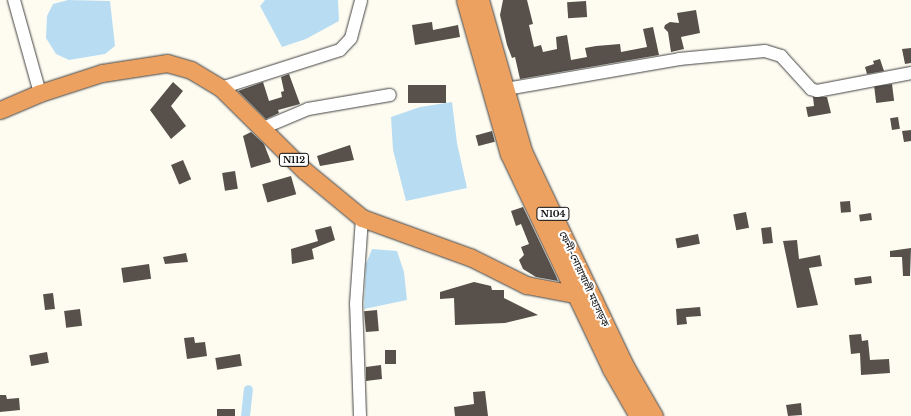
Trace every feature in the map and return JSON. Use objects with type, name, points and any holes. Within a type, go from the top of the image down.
[{"type":"highway","name":"ফেনী-নোয়াখালী মহাসড়ক","points":[[465,0],[509,154],[611,368],[638,416]]},
{"type":"highway","name":"ফেনী-নোয়াখালী মহাসড়ক","points":[[480,0],[523,151],[624,364],[654,416]]},
{"type":"highway","name":"N112","points":[[0,110],[40,93],[102,73],[168,62],[191,70],[221,88],[305,171],[362,218],[470,257],[526,286],[575,294],[594,300]]},
{"type":"street","points":[[14,0],[40,93]]},
{"type":"street","points":[[221,88],[340,50],[351,38],[360,0]]},
{"type":"street","points":[[506,89],[678,59],[765,51],[781,56],[811,89],[817,91],[911,73]]},
{"type":"street","points":[[263,128],[308,109],[390,95]]},
{"type":"street","points":[[360,416],[356,297],[362,218]]},
{"type":"water","points":[[68,0],[110,1],[115,46],[105,54],[69,60],[56,54],[46,38],[47,16],[53,4]]},
{"type":"water","points":[[265,0],[338,0],[339,21],[306,39],[282,47],[260,6]]},
{"type":"water","points":[[452,102],[457,143],[467,188],[406,201],[393,150],[391,117],[420,107]]},
{"type":"water","points":[[372,249],[397,251],[404,272],[407,300],[364,309],[366,264]]},
{"type":"building","points":[[503,0],[527,0],[533,24],[529,25],[534,47],[541,45],[543,52],[557,49],[556,37],[567,35],[571,60],[587,57],[585,48],[596,46],[620,44],[621,52],[647,47],[643,29],[653,27],[659,55],[520,79],[515,57],[512,58],[507,45],[500,15]]},
{"type":"building","points":[[586,1],[587,17],[568,18],[567,2]]},
{"type":"building","points":[[696,10],[700,33],[681,37],[684,49],[671,52],[668,32],[664,28],[665,25],[670,22],[679,23],[677,13]]},
{"type":"building","points":[[432,22],[433,30],[458,25],[460,37],[415,45],[412,25]]},
{"type":"building","points":[[911,48],[911,63],[905,64],[902,49]]},
{"type":"building","points":[[880,59],[884,71],[867,74],[865,67],[874,64],[873,61]]},
{"type":"building","points":[[289,74],[300,104],[278,110],[279,113],[266,119],[238,91],[263,82],[269,101],[282,97],[281,92],[284,91],[281,77]]},
{"type":"building","points":[[173,82],[183,91],[171,106],[186,126],[171,139],[150,110]]},
{"type":"building","points":[[892,84],[894,101],[876,103],[874,86]]},
{"type":"building","points":[[408,85],[446,85],[446,103],[408,103]]},
{"type":"building","points":[[813,97],[827,97],[831,113],[808,117],[806,107],[814,106]]},
{"type":"building","points":[[898,117],[900,129],[892,130],[890,118]]},
{"type":"building","points":[[911,130],[911,141],[904,142],[902,131]]},
{"type":"building","points":[[492,131],[495,142],[478,146],[476,135]]},
{"type":"building","points":[[251,132],[264,144],[271,162],[251,168],[243,136]]},
{"type":"building","points":[[350,145],[354,160],[320,166],[317,156]]},
{"type":"building","points":[[183,160],[191,179],[179,184],[171,165]]},
{"type":"building","points":[[235,171],[238,189],[225,191],[222,173]]},
{"type":"building","points":[[291,176],[296,194],[267,203],[262,184]]},
{"type":"building","points":[[850,201],[851,212],[841,213],[840,202]]},
{"type":"building","points":[[523,207],[558,281],[536,277],[523,269],[519,260],[524,255],[521,247],[529,244],[521,224],[516,226],[511,211]]},
{"type":"building","points":[[746,212],[749,228],[736,230],[733,214]]},
{"type":"building","points":[[871,213],[872,220],[860,222],[859,215]]},
{"type":"building","points":[[331,226],[335,240],[312,249],[314,259],[292,264],[291,249],[318,241],[315,230]]},
{"type":"building","points":[[771,227],[773,243],[763,244],[761,228]]},
{"type":"building","points":[[698,234],[700,244],[677,248],[675,238]]},
{"type":"building","points":[[797,240],[799,259],[820,255],[822,266],[809,268],[818,305],[797,308],[783,241]]},
{"type":"building","points":[[911,248],[910,276],[903,276],[902,257],[890,257],[890,251]]},
{"type":"building","points":[[186,253],[188,262],[165,264],[163,257]]},
{"type":"building","points":[[149,264],[151,279],[123,283],[121,268]]},
{"type":"building","points":[[871,276],[872,283],[855,285],[854,278]]},
{"type":"building","points":[[474,282],[491,286],[492,290],[504,290],[504,298],[538,315],[505,323],[455,325],[454,298],[440,299],[440,292]]},
{"type":"building","points":[[53,293],[55,309],[45,310],[43,294]]},
{"type":"building","points":[[700,307],[701,316],[686,317],[687,324],[677,325],[676,309]]},
{"type":"building","points":[[80,309],[82,326],[66,328],[64,311]]},
{"type":"building","points":[[377,310],[379,331],[366,332],[364,311]]},
{"type":"building","points":[[861,334],[862,341],[868,340],[870,360],[889,359],[890,373],[861,375],[860,353],[851,354],[849,335]]},
{"type":"building","points":[[194,337],[195,343],[205,342],[207,356],[187,359],[184,338]]},
{"type":"building","points":[[385,350],[396,350],[396,364],[385,364]]},
{"type":"building","points":[[47,352],[49,363],[31,366],[29,355]]},
{"type":"building","points":[[240,354],[242,366],[217,370],[215,358]]},
{"type":"building","points":[[381,365],[382,379],[366,381],[366,367]]},
{"type":"building","points":[[485,391],[488,416],[455,416],[454,407],[474,404],[473,392]]},
{"type":"building","points":[[0,395],[6,395],[7,399],[19,398],[20,410],[0,412]]},
{"type":"building","points":[[801,403],[802,415],[788,416],[786,405]]},
{"type":"building","points":[[217,409],[235,409],[235,416],[217,416]]},
{"type":"waterway","points":[[245,416],[248,389]]}]
